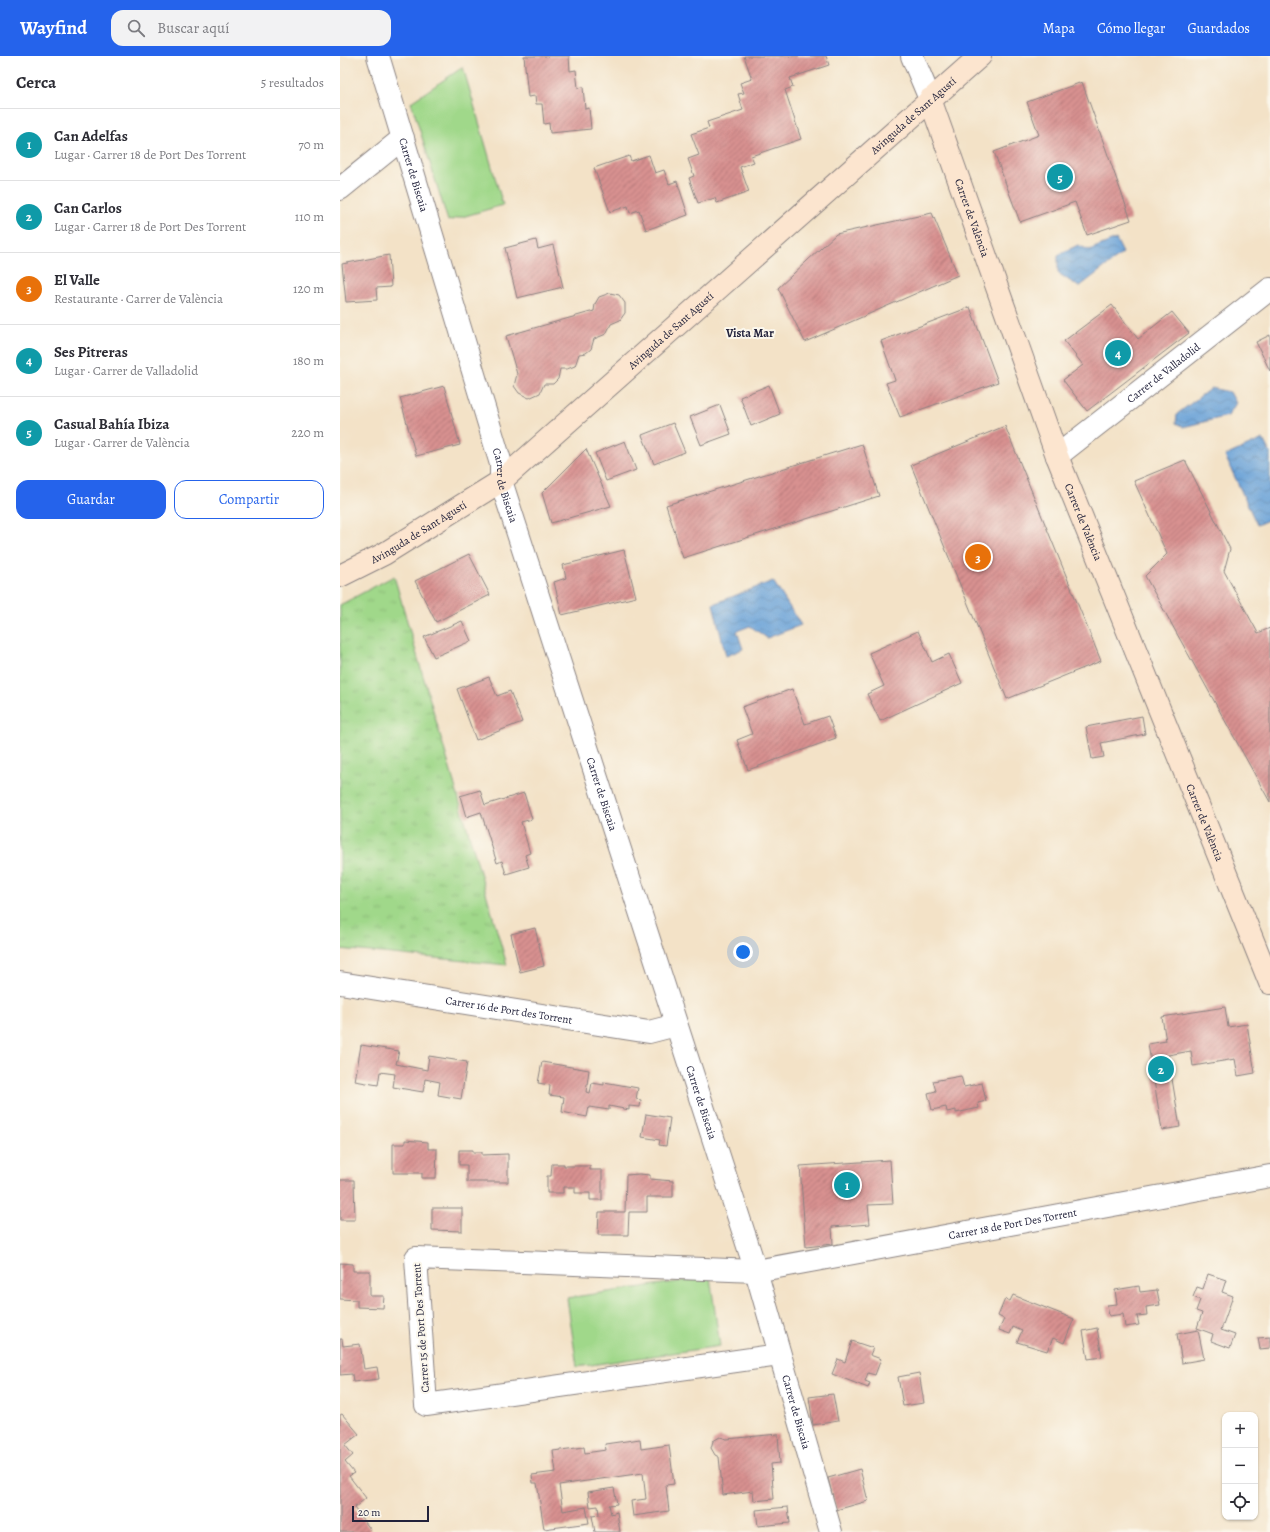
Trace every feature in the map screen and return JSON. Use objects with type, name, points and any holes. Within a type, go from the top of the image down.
[{"type":"street","name":"Carrer de Biscaia","points":[[378,56],[501,464],[501,481],[756,1272],[831,1532]]},
{"type":"street","name":"Carrer de València","points":[[912,56],[930,99],[1057,456],[1270,983]]},
{"type":"street","name":"Avinguda de Sant Agustí","points":[[340,576],[384,554],[501,481],[980,56]]},
{"type":"street","points":[[340,189],[403,138]]},
{"type":"street","name":"Carrer de Valladolid","points":[[1057,456],[1270,289]]},
{"type":"street","name":"Carrer 16 de Port des Torrent","points":[[340,983],[649,1032],[676,1025]]},
{"type":"street","name":"Carrer 18 de Port Des Torrent","points":[[756,1272],[1270,1176]]},
{"type":"street","name":"Carrer 15 de Port Des Torrent","points":[[756,1272],[416,1258],[426,1405],[779,1355]]},
{"type":"green space","points":[[463,67],[503,205],[448,221],[411,102]]},
{"type":"green space","points":[[394,576],[507,965],[340,949],[340,605]]},
{"type":"green space","points":[[710,1277],[720,1346],[577,1367],[567,1298]]},
{"type":"water","points":[[1116,239],[1123,253],[1079,287],[1058,273],[1058,255],[1078,245],[1089,250]]},
{"type":"water","points":[[1211,388],[1230,392],[1236,403],[1228,416],[1183,427],[1176,423],[1177,414]]},
{"type":"water","points":[[1263,439],[1270,453],[1270,519],[1257,525],[1225,456]]},
{"type":"water","points":[[773,581],[801,625],[767,638],[750,626],[737,631],[743,649],[726,656],[713,604]]},
{"type":"building","points":[[524,56],[569,56],[570,71],[576,70],[578,88],[583,87],[585,109],[589,108],[591,129],[550,133],[549,123],[544,124],[542,104],[536,104],[535,96],[528,97]]},
{"type":"building","points":[[744,56],[826,56],[829,65],[790,78],[793,87],[785,90],[801,139],[751,156],[754,162],[740,167],[749,192],[717,203],[715,198],[698,203],[689,178],[694,176],[688,159],[699,155],[691,134],[709,128],[707,122],[743,110],[738,94],[744,93],[740,83],[752,79]]},
{"type":"building","points":[[1082,82],[1131,220],[1087,235],[1075,202],[1020,222],[994,152],[1039,135],[1027,102]]},
{"type":"building","points":[[649,155],[655,173],[664,170],[669,184],[677,181],[688,215],[646,230],[639,210],[630,213],[628,206],[610,212],[594,168],[629,156],[631,161]]},
{"type":"building","points":[[932,213],[958,275],[805,342],[778,288],[836,234]]},
{"type":"building","points":[[536,240],[538,249],[553,245],[563,287],[517,298],[505,248]]},
{"type":"building","points":[[389,255],[391,287],[376,288],[377,300],[346,302],[342,264]]},
{"type":"building","points":[[610,293],[619,295],[625,303],[625,313],[620,320],[611,324],[606,334],[594,339],[591,349],[586,353],[579,354],[575,366],[567,369],[560,369],[558,379],[553,384],[544,384],[540,393],[529,398],[519,393],[514,386],[517,374],[506,336],[594,311],[595,304],[599,297]]},
{"type":"building","points":[[1112,305],[1138,339],[1172,312],[1189,333],[1087,411],[1063,380],[1083,365],[1064,341]]},
{"type":"building","points":[[970,307],[998,382],[900,417],[886,383],[895,380],[881,341]]},
{"type":"building","points":[[1270,335],[1270,371],[1256,342]]},
{"type":"building","points":[[769,385],[780,414],[751,426],[740,397]]},
{"type":"building","points":[[444,386],[460,445],[416,456],[400,398]]},
{"type":"building","points":[[720,405],[731,434],[701,445],[690,417]]},
{"type":"building","points":[[673,423],[685,452],[654,464],[642,435]]},
{"type":"building","points":[[1005,426],[1101,661],[1007,699],[911,465]]},
{"type":"building","points":[[625,441],[636,470],[606,481],[595,453]]},
{"type":"building","points":[[862,444],[879,496],[683,558],[666,505]]},
{"type":"building","points":[[586,449],[611,506],[551,523],[542,493]]},
{"type":"building","points":[[1185,460],[1230,549],[1224,571],[1258,633],[1270,628],[1270,802],[1145,576],[1167,554],[1134,481]]},
{"type":"building","points":[[624,550],[636,597],[562,615],[554,582],[566,578],[563,565]]},
{"type":"building","points":[[469,554],[490,595],[436,622],[415,581]]},
{"type":"building","points":[[462,621],[471,641],[434,657],[424,637]]},
{"type":"building","points":[[918,631],[932,662],[949,654],[962,683],[880,721],[867,694],[884,686],[869,653]]},
{"type":"building","points":[[489,677],[497,696],[510,691],[522,722],[476,740],[457,689]]},
{"type":"building","points":[[792,689],[805,724],[828,716],[836,738],[748,770],[737,740],[752,734],[742,707]]},
{"type":"building","points":[[1142,716],[1145,734],[1101,743],[1104,757],[1092,759],[1086,727]]},
{"type":"building","points":[[480,790],[485,805],[524,793],[532,819],[521,822],[530,853],[525,855],[529,867],[506,874],[502,861],[497,863],[481,812],[466,817],[460,796]]},
{"type":"building","points":[[535,928],[544,966],[520,972],[511,934]]},
{"type":"building","points":[[1225,1007],[1228,1027],[1247,1024],[1255,1073],[1238,1076],[1235,1059],[1193,1066],[1191,1051],[1168,1055],[1180,1127],[1162,1130],[1148,1044],[1166,1041],[1162,1017]]},
{"type":"building","points":[[361,1045],[399,1051],[396,1064],[427,1070],[429,1056],[467,1062],[461,1099],[438,1095],[440,1082],[425,1079],[423,1092],[393,1087],[395,1074],[380,1072],[378,1085],[355,1081]]},
{"type":"building","points":[[542,1062],[589,1070],[586,1092],[590,1093],[592,1083],[604,1085],[604,1082],[638,1088],[636,1099],[641,1100],[640,1107],[629,1106],[629,1110],[609,1106],[609,1110],[589,1107],[587,1117],[562,1112],[564,1097],[549,1095],[550,1085],[538,1083]]},
{"type":"building","points":[[961,1076],[964,1087],[982,1083],[986,1101],[978,1103],[979,1108],[956,1113],[956,1110],[947,1112],[946,1107],[932,1110],[928,1093],[936,1091],[933,1081]]},
{"type":"building","points":[[646,1114],[670,1118],[666,1146],[659,1145],[660,1140],[642,1137]]},
{"type":"building","points":[[405,1140],[428,1142],[428,1149],[437,1149],[436,1178],[422,1178],[422,1173],[393,1173],[393,1144],[405,1144]]},
{"type":"building","points":[[459,1150],[473,1150],[473,1152],[482,1152],[482,1155],[508,1154],[508,1182],[467,1182],[467,1165],[459,1165]]},
{"type":"building","points":[[890,1160],[893,1204],[868,1205],[870,1224],[832,1227],[833,1244],[806,1247],[800,1166]]},
{"type":"building","points":[[552,1164],[564,1164],[564,1166],[590,1166],[590,1170],[602,1170],[602,1200],[590,1200],[590,1193],[575,1193],[575,1187],[563,1187],[563,1193],[547,1193],[547,1176],[551,1176]]},
{"type":"building","points":[[626,1175],[650,1175],[650,1179],[673,1181],[673,1197],[647,1197],[647,1212],[629,1212],[628,1235],[598,1235],[599,1212],[625,1212]]},
{"type":"building","points":[[340,1180],[354,1180],[355,1220],[340,1220]]},
{"type":"building","points":[[432,1208],[462,1208],[462,1231],[432,1230]]},
{"type":"building","points":[[340,1263],[353,1264],[353,1271],[370,1271],[370,1296],[384,1296],[383,1308],[357,1307],[357,1300],[340,1299]]},
{"type":"building","points":[[1208,1274],[1226,1280],[1222,1292],[1233,1296],[1221,1330],[1235,1335],[1230,1348],[1211,1341],[1213,1334],[1197,1328],[1202,1313],[1196,1311],[1200,1300],[1193,1297],[1197,1287],[1203,1289]]},
{"type":"building","points":[[1139,1286],[1140,1292],[1157,1290],[1160,1305],[1146,1307],[1147,1315],[1137,1316],[1139,1325],[1125,1327],[1123,1314],[1109,1316],[1107,1305],[1117,1304],[1115,1290]]},
{"type":"building","points":[[1013,1295],[1074,1319],[1064,1343],[1053,1338],[1047,1351],[1017,1342],[1022,1331],[1013,1327],[1010,1334],[999,1330],[1004,1319],[998,1316],[1005,1299],[1010,1301]]},
{"type":"building","points":[[1097,1328],[1102,1357],[1088,1359],[1083,1331]]},
{"type":"building","points":[[1198,1330],[1204,1359],[1182,1363],[1177,1334]]},
{"type":"building","points":[[1270,1337],[1270,1348],[1260,1349],[1258,1338]]},
{"type":"building","points":[[340,1339],[342,1339],[343,1346],[360,1344],[364,1369],[377,1367],[379,1379],[353,1382],[352,1374],[340,1375]]},
{"type":"building","points":[[852,1341],[873,1348],[870,1355],[881,1359],[875,1375],[868,1373],[865,1381],[870,1383],[868,1388],[832,1374],[838,1359],[845,1362]]},
{"type":"building","points":[[919,1373],[924,1403],[903,1406],[898,1377]]},
{"type":"building","points":[[833,1394],[838,1421],[813,1425],[809,1397]]},
{"type":"building","points":[[342,1414],[359,1434],[345,1445],[353,1455],[345,1462],[354,1473],[349,1476],[366,1498],[354,1508],[371,1530],[368,1532],[340,1532],[340,1415]]},
{"type":"building","points":[[778,1434],[780,1463],[771,1464],[774,1499],[754,1501],[753,1491],[723,1495],[719,1457],[715,1455],[711,1448],[713,1441],[720,1437],[727,1439]]},
{"type":"building","points":[[640,1439],[641,1449],[669,1445],[674,1484],[666,1485],[669,1511],[633,1516],[631,1501],[646,1499],[643,1473],[559,1485],[563,1511],[586,1507],[589,1523],[544,1529],[537,1483],[533,1483],[532,1475],[556,1472],[553,1451],[584,1447],[585,1453],[606,1450],[605,1444]]},
{"type":"building","points":[[860,1469],[868,1501],[836,1510],[828,1478]]},
{"type":"building","points":[[614,1488],[617,1504],[609,1505],[611,1514],[617,1512],[620,1532],[595,1532],[592,1516],[599,1515],[598,1506],[590,1507],[588,1492]]},
{"type":"building","points":[[788,1507],[790,1523],[758,1526],[756,1510]]},
{"type":"place","name":"Casual Bahía Ibiza","points":[[1060,177]]},
{"type":"place","name":"Ses Pitreras","points":[[1118,353]]},
{"type":"place","name":"El Valle","points":[[978,557]]},
{"type":"place","name":"Can Carlos","points":[[1161,1069]]},
{"type":"place","name":"Can Adelfas","points":[[847,1185]]},
{"type":"district","name":"Vista Mar","points":[[750,333]]}]
